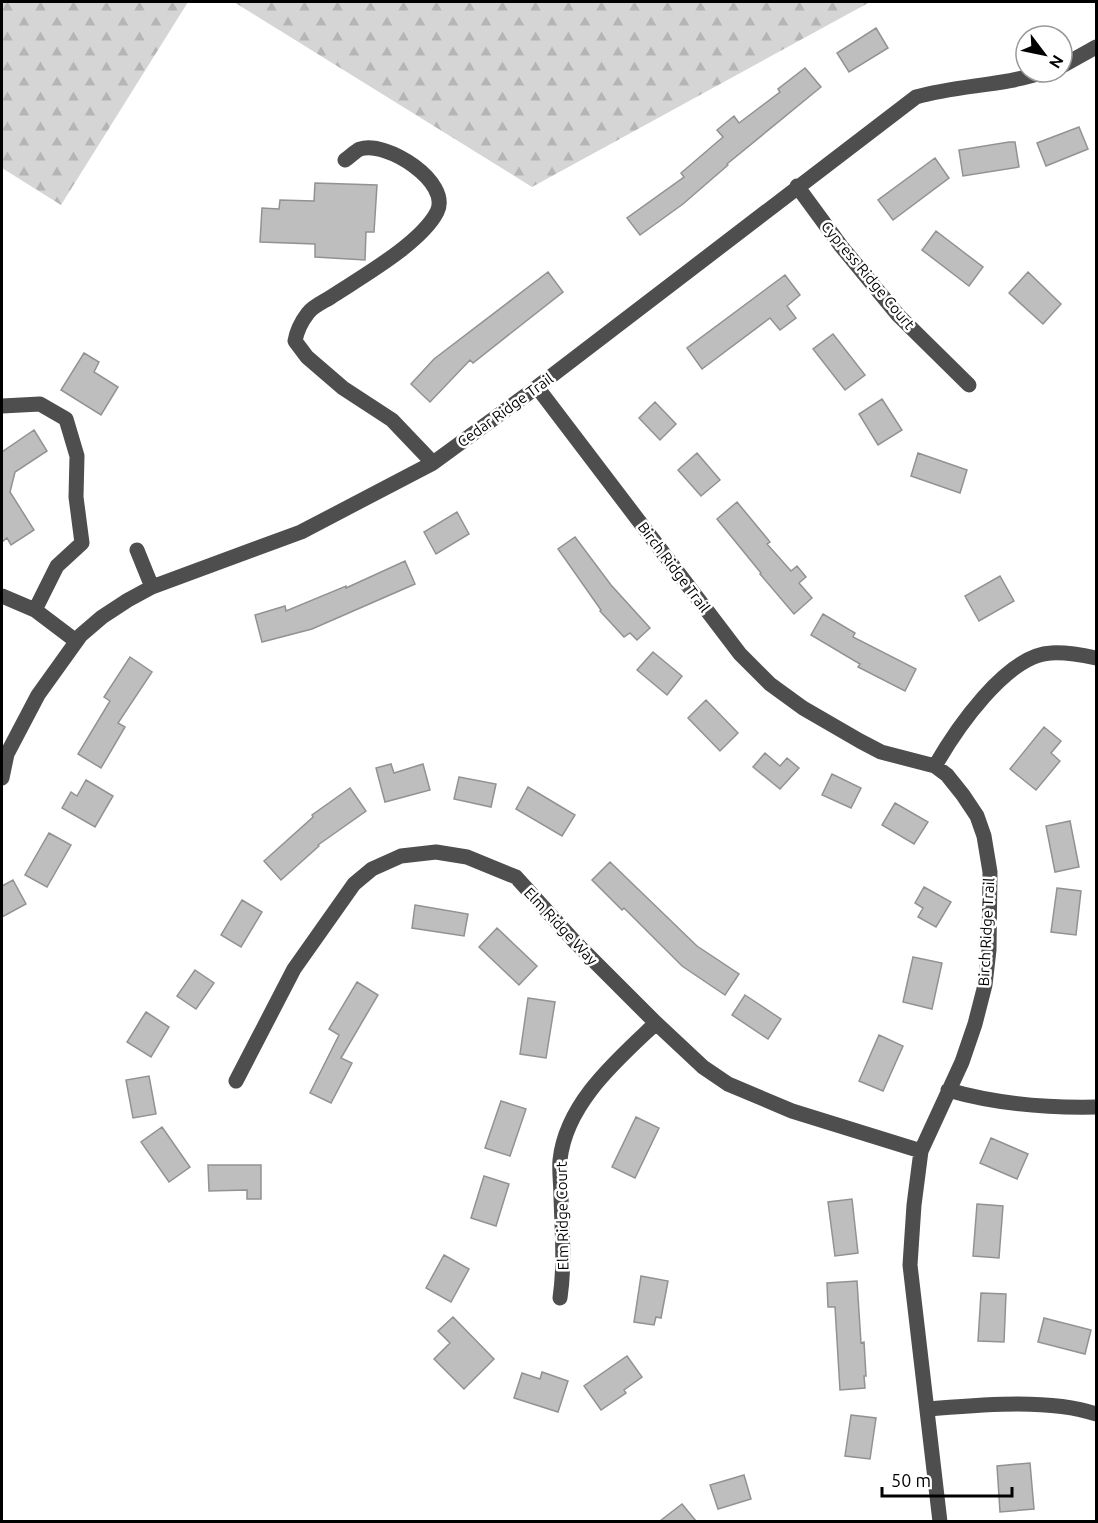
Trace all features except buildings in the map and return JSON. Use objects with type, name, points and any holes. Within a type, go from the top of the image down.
[{"type":"street","points":[[1074,59],[1096,47]]},
{"type":"street","name":"Cedar Ridge Trail","points":[[2,778],[7,754],[38,695],[76,641],[102,617],[152,587],[301,532],[433,463],[537,387],[916,97],[941,90],[1014,79]]},
{"type":"street","points":[[345,160],[360,149],[381,149],[403,160],[428,177],[438,194],[438,210],[426,228],[403,247],[309,310],[297,329],[295,341],[306,357],[343,388],[392,420],[433,463]]},
{"type":"street","name":"Cypress Ridge Court","points":[[797,186],[898,315],[969,385]]},
{"type":"street","name":"Birch Ridge Trail","points":[[537,387],[740,654],[770,684],[803,708],[880,752],[935,766],[963,795],[977,816],[984,836],[990,872],[989,950],[985,985],[962,1062],[921,1151],[910,1264],[940,1521]]},
{"type":"street","points":[[2,406],[40,404],[66,418],[77,456],[76,497],[82,543],[57,566],[35,610]]},
{"type":"street","points":[[137,550],[152,587]]},
{"type":"street","points":[[2,596],[35,610],[76,641]]},
{"type":"street","points":[[935,766],[947,744],[977,705],[1010,670],[1049,653],[1096,658]]},
{"type":"street","name":"Elm Ridge Way","points":[[236,1081],[294,969],[354,884],[372,869],[401,856],[436,852],[467,857],[516,877],[575,942],[656,1023],[703,1067],[728,1084],[792,1111],[921,1151]]},
{"type":"street","name":"Elm Ridge Court","points":[[560,1298],[564,1274],[560,1160],[568,1128],[584,1100],[625,1053],[656,1023]]},
{"type":"street","points":[[948,1090],[978,1099],[1005,1103],[1096,1107]]},
{"type":"street","points":[[928,1409],[985,1404],[1076,1407],[1096,1414]]},
{"type":"green space","points":[[2,2],[188,2],[61,205],[2,168]]},
{"type":"green space","points":[[234,2],[870,2],[532,187]]}]
